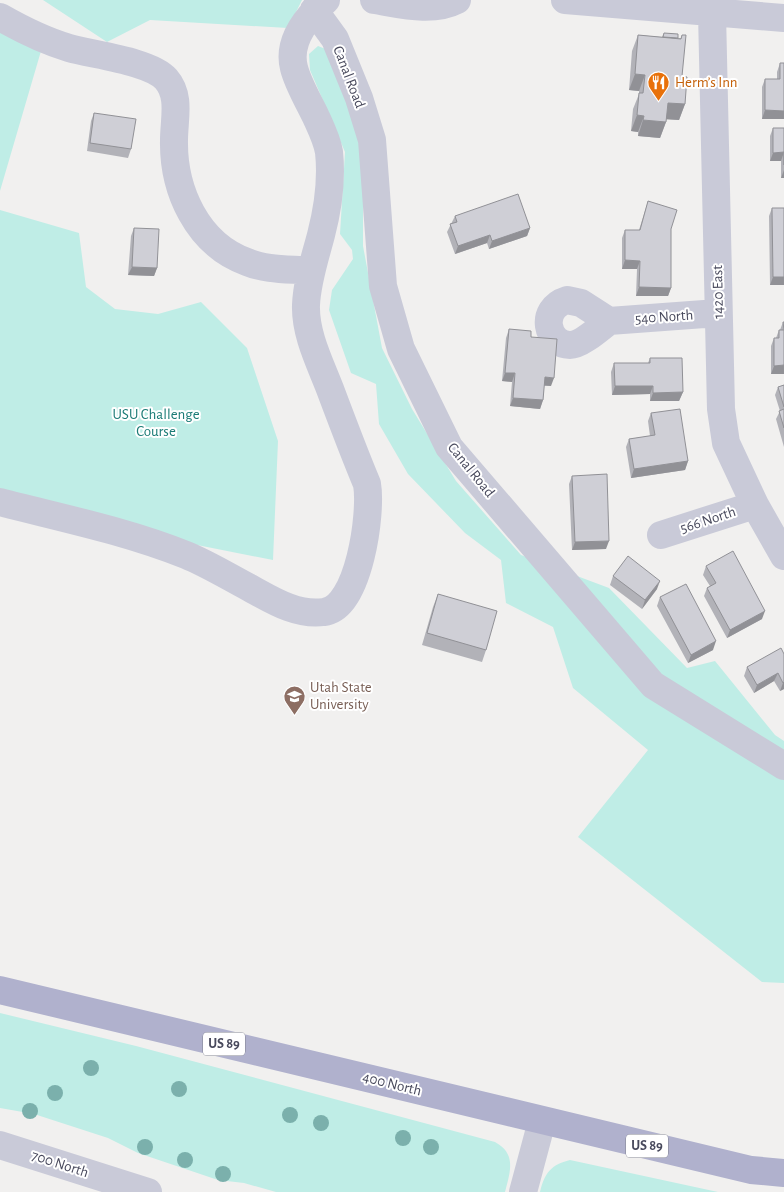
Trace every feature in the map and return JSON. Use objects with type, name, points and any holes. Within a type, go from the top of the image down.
[{"type":"main road","name":"400 North","points":[[0,990],[542,1121],[752,1170],[784,1173]]},
{"type":"street","points":[[374,0],[421,7],[451,4],[457,0]]},
{"type":"street","points":[[565,0],[784,18]]},
{"type":"street","points":[[0,502],[87,524],[164,547],[188,556],[278,604],[309,614],[326,612],[339,605],[348,593],[363,549],[369,496],[367,484],[319,362],[309,331],[306,306],[310,271],[321,236],[330,178],[328,150],[324,132],[294,69],[292,52],[297,35],[320,5]]},
{"type":"street","name":"Canal Road","points":[[320,5],[359,98],[372,140],[383,286],[401,349],[449,447],[653,686],[784,766]]},
{"type":"street","name":"1420 East","points":[[712,13],[721,409],[726,443],[755,505],[784,556]]},
{"type":"street","points":[[0,16],[32,33],[68,48],[145,66],[158,72],[166,79],[174,91],[176,104],[174,159],[188,204],[201,230],[213,243],[230,256],[249,263],[270,267],[310,271]]},
{"type":"street","name":"540 North","points":[[609,321],[718,313]]},
{"type":"street","name":"566 North","points":[[661,534],[755,505]]},
{"type":"street","points":[[523,1192],[542,1121]]},
{"type":"street","name":"700 North","points":[[0,1145],[148,1192]]},
{"type":"green space","points":[[43,0],[302,0],[288,28],[150,20],[107,42]]},
{"type":"green space","points":[[0,30],[41,51],[0,191]]},
{"type":"green space","points":[[318,46],[333,52],[363,153],[363,246],[382,348],[412,409],[456,481],[521,555],[609,588],[687,668],[715,661],[775,735],[784,741],[784,983],[762,982],[578,837],[648,750],[573,688],[553,627],[506,603],[501,560],[465,533],[408,474],[379,424],[376,384],[351,373],[329,310],[332,290],[353,259],[352,250],[340,234],[345,152],[310,70],[309,54]]},
{"type":"green space","name":"USU Challenge Course","points":[[0,210],[79,233],[86,287],[115,309],[158,314],[201,302],[247,348],[278,441],[273,560],[187,543],[0,493]]},
{"type":"green space","points":[[0,1013],[136,1046],[495,1142],[507,1152],[509,1158],[510,1171],[505,1192],[276,1192],[244,1183],[218,1180],[138,1153],[108,1138],[34,1114],[0,1108]]},
{"type":"green space","points":[[570,1160],[718,1192],[540,1192],[544,1179],[550,1170],[558,1164]]},
{"type":"building","points":[[664,33],[678,34],[678,38],[663,37]]},
{"type":"building","name":"Herm’s Inn","points":[[638,35],[681,39],[682,35],[686,35],[682,76],[687,77],[685,104],[668,103],[666,122],[643,120],[644,116],[637,115],[639,93],[643,93],[645,75],[635,74]]},
{"type":"building","points":[[780,63],[784,63],[784,111],[765,110],[765,79],[780,79]]},
{"type":"building","points":[[94,113],[136,119],[131,149],[90,143]]},
{"type":"building","points":[[773,128],[784,128],[784,152],[773,153]]},
{"type":"building","points":[[518,194],[530,228],[492,241],[490,235],[458,246],[450,224],[457,222],[455,216]]},
{"type":"building","points":[[648,201],[677,210],[671,229],[671,288],[639,287],[640,261],[625,260],[625,230],[640,230]]},
{"type":"building","points":[[772,208],[784,208],[784,277],[773,277]]},
{"type":"building","points":[[134,228],[159,229],[157,268],[132,267]]},
{"type":"building","points":[[509,329],[531,331],[531,337],[557,339],[554,378],[545,377],[543,400],[513,398],[515,373],[505,373]]},
{"type":"building","points":[[779,330],[784,330],[784,365],[774,366],[774,338],[779,338]]},
{"type":"building","points":[[650,358],[682,358],[683,392],[653,393],[653,386],[615,386],[614,363],[650,363]]},
{"type":"building","points":[[784,385],[784,407],[778,387]]},
{"type":"building","points":[[680,409],[688,461],[634,469],[629,439],[655,435],[651,413]]},
{"type":"building","points":[[784,409],[784,428],[779,411]]},
{"type":"building","points":[[607,474],[609,541],[575,542],[572,476]]},
{"type":"building","points":[[733,551],[765,611],[730,630],[707,588],[716,583],[706,566]]},
{"type":"building","points":[[628,556],[660,581],[645,600],[613,576]]},
{"type":"building","points":[[686,584],[716,641],[691,655],[660,597]]},
{"type":"building","points":[[438,594],[497,611],[486,650],[427,633]]},
{"type":"building","points":[[781,648],[784,654],[784,682],[778,673],[757,685],[747,667]]},
{"type":"place","name":"Herm’s Inn","points":[[659,101]]},
{"type":"place","name":"Utah State University","points":[[294,715]]}]
